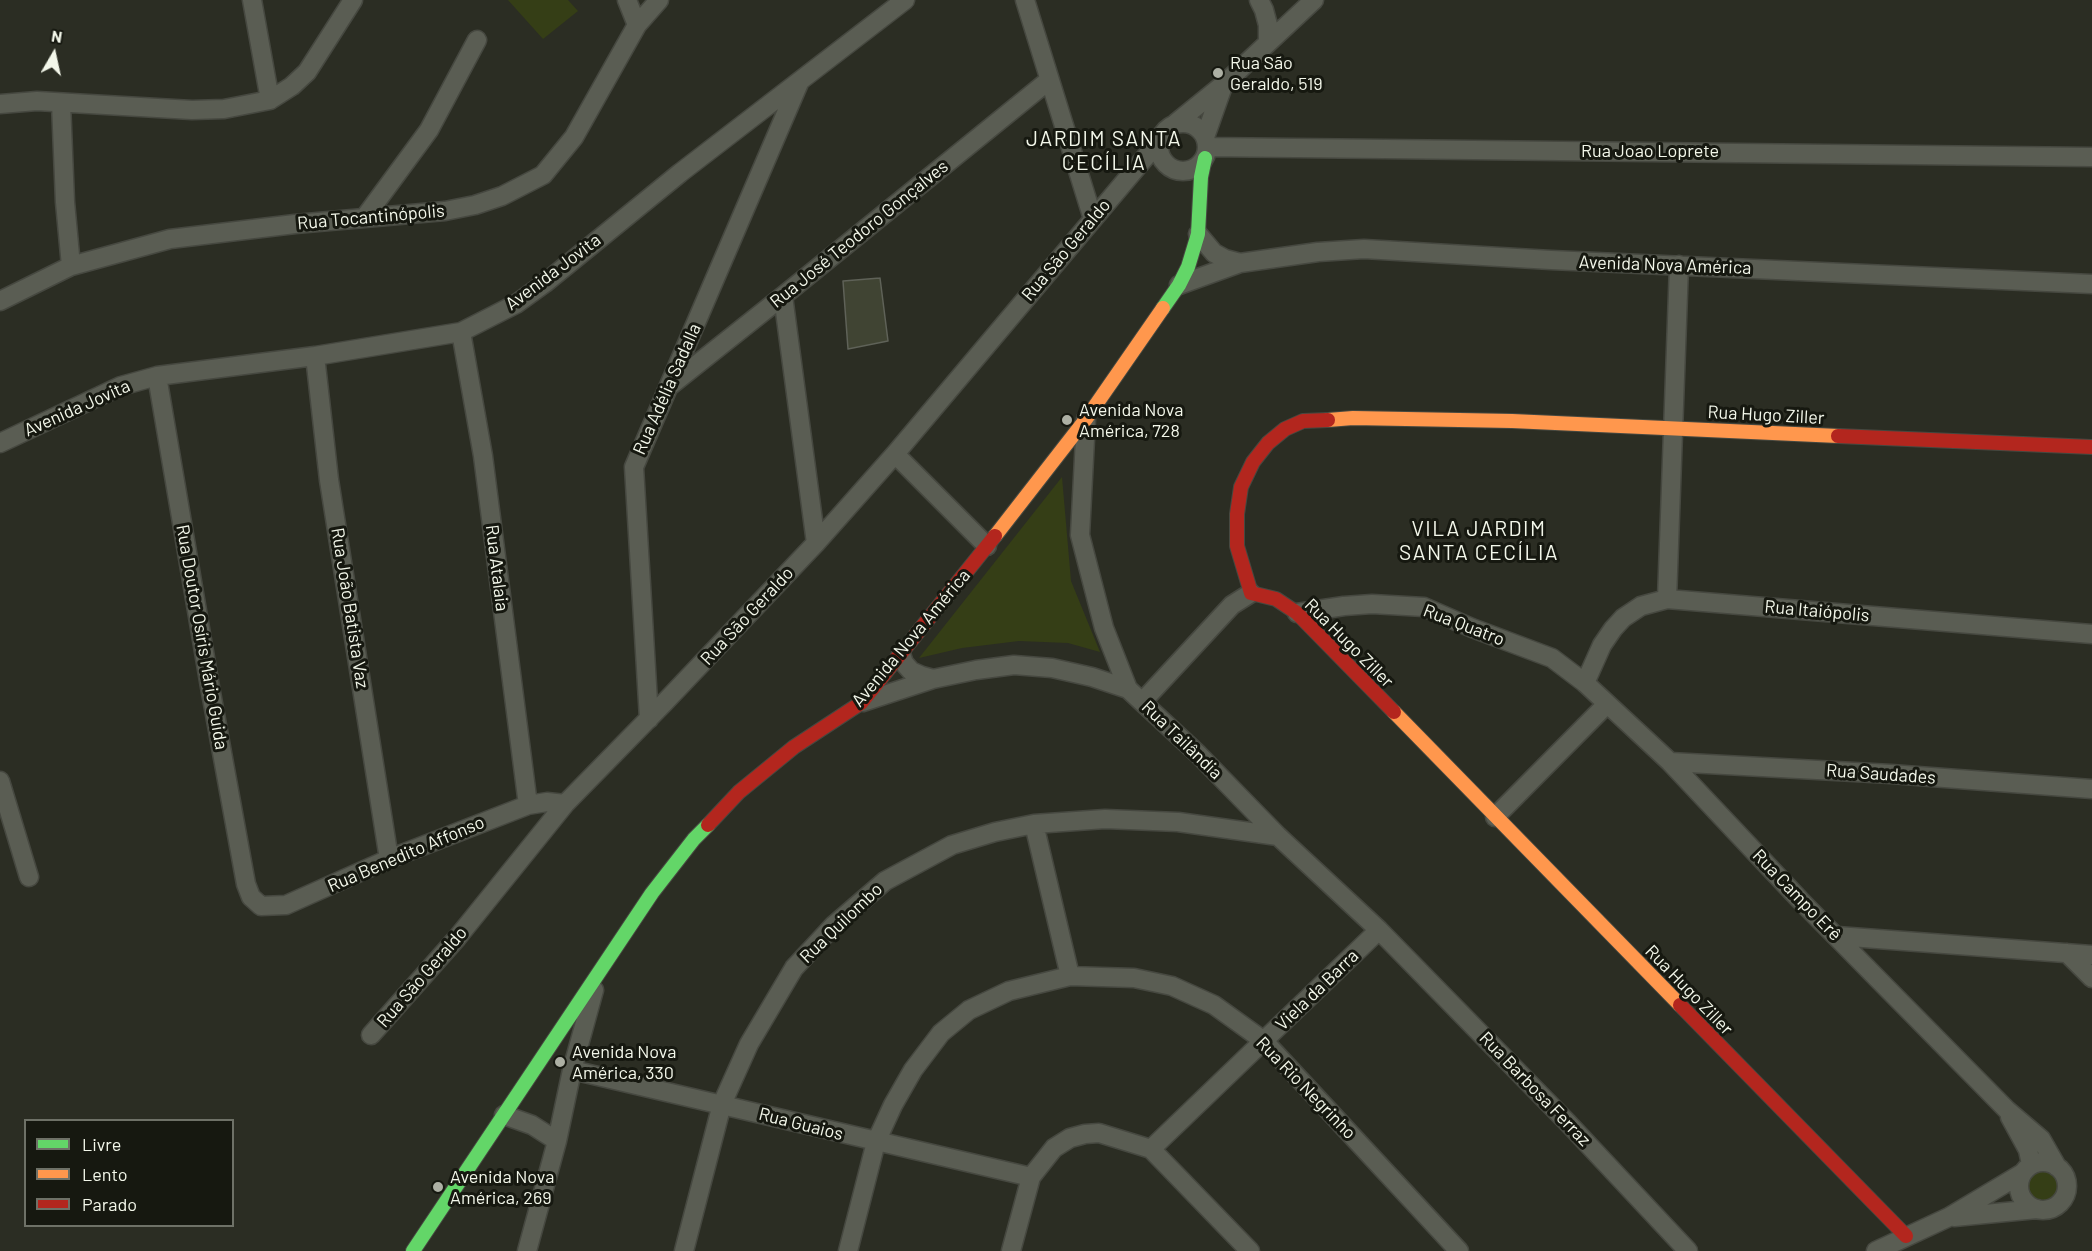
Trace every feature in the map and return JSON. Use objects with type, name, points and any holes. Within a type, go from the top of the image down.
[{"type":"street","points":[[252,0],[270,100]]},
{"type":"street","points":[[0,104],[37,101],[192,110],[224,109],[270,100],[292,86],[307,72],[353,0]]},
{"type":"street","points":[[627,0],[637,25]]},
{"type":"street","name":"Rua Tocantinópolis","points":[[0,301],[71,266],[170,239],[365,217],[445,211],[502,196],[543,175],[574,137],[637,25],[659,0]]},
{"type":"street","name":"Avenida Jovita","points":[[0,443],[112,390],[157,376],[315,356],[461,332],[531,294],[680,173],[905,0]]},
{"type":"street","points":[[1025,0],[1048,81],[1093,219]]},
{"type":"street","points":[[1259,0],[1268,25],[1268,41]]},
{"type":"street","points":[[1199,216],[1189,191],[1159,153],[1159,141],[1165,130],[1224,84],[1314,0]]},
{"type":"street","points":[[365,217],[429,130],[477,40]]},
{"type":"street","name":"Rua Adélia Sadalla","points":[[649,719],[634,467],[800,80]]},
{"type":"street","name":"Rua José Teodoro Gonçalves","points":[[669,386],[1048,81]]},
{"type":"street","points":[[1179,285],[1194,251],[1198,234],[1206,148],[1224,84]]},
{"type":"street","points":[[61,103],[71,266]]},
{"type":"street","points":[[1176,123],[1183,122],[1197,126],[1206,148]]},
{"type":"street","name":"Rua São Geraldo","points":[[371,1035],[457,938],[565,804],[816,543],[895,454],[1159,141]]},
{"type":"street","points":[[1173,168],[1193,169],[1206,148]]},
{"type":"street","name":"Rua Joao Loprete","points":[[1206,148],[2092,157]]},
{"type":"street","name":"Rua São Geraldo","points":[[1116,191],[1144,175],[1173,168]]},
{"type":"street","points":[[1198,234],[1214,253],[1240,263]]},
{"type":"street","name":"Avenida Nova América","points":[[413,1251],[652,893],[693,839],[740,792],[794,747],[861,703],[1067,444],[1179,285],[1240,263],[1318,252],[1364,249],[1551,260],[2092,284]]},
{"type":"street","points":[[1667,599],[1679,264]]},
{"type":"street","points":[[783,296],[816,543]]},
{"type":"street","name":"Rua Atalaia","points":[[461,332],[483,456],[528,805]]},
{"type":"street","name":"Rua João Batista Vaz","points":[[315,356],[329,480],[389,859]]},
{"type":"street","name":"Rua Doutor Osíris Mário Guida","points":[[157,376],[210,687],[246,884],[251,897]]},
{"type":"street","points":[[1086,418],[1080,535],[1104,628],[1128,688]]},
{"type":"street","name":"Rua Hugo Ziller","points":[[1906,1236],[1297,613],[1276,599],[1251,593],[1237,546],[1236,514],[1241,487],[1252,462],[1268,443],[1285,429],[1302,421],[1353,418],[1490,420],[2092,447]]},
{"type":"street","points":[[1067,444],[1075,457],[1082,479]]},
{"type":"street","points":[[895,454],[987,546]]},
{"type":"street","points":[[1143,701],[1232,605],[1251,593]]},
{"type":"street","name":"Rua Itaiópolis","points":[[1585,683],[1602,645],[1623,618],[1641,606],[1667,599],[2092,634]]},
{"type":"street","name":"Rua Quatro","points":[[1297,613],[1363,605],[1424,607],[1552,658],[1585,683]]},
{"type":"street","points":[[901,654],[904,663],[911,671],[933,679]]},
{"type":"street","name":"Rua Tailândia","points":[[861,703],[933,679],[1014,665],[1052,668],[1128,688],[1278,836],[1379,930]]},
{"type":"street","name":"Rua Campo Erê","points":[[1585,683],[1670,762],[2007,1110],[2041,1140],[2057,1167]]},
{"type":"street","points":[[1495,817],[1607,704]]},
{"type":"street","name":"Rua Saudades","points":[[1670,762],[1891,774],[2092,789]]},
{"type":"street","points":[[0,781],[3,802],[29,877]]},
{"type":"street","points":[[1218,827],[1243,801]]},
{"type":"street","name":"Rua Benedito Affonso","points":[[251,897],[261,906],[286,905],[389,859],[528,805],[547,802],[565,804]]},
{"type":"street","name":"Rua Quilombo","points":[[684,1251],[722,1104],[749,1044],[794,968],[834,925],[885,881],[952,845],[995,832],[1034,824],[1105,819],[1178,822],[1278,836]]},
{"type":"street","points":[[1034,824],[1070,976]]},
{"type":"street","name":"Viela da Barra","points":[[1152,1149],[1379,930]]},
{"type":"street","name":"Rua Barbosa Ferraz","points":[[1379,930],[1568,1123],[1688,1251]]},
{"type":"street","points":[[1837,936],[2092,956]]},
{"type":"street","points":[[2067,954],[2092,978]]},
{"type":"street","points":[[527,1251],[598,974]]},
{"type":"street","name":"Rua Rio Negrinho","points":[[848,1251],[876,1142],[913,1070],[941,1033],[969,1010],[1009,992],[1070,976],[1134,978],[1172,986],[1214,1005],[1264,1041],[1459,1251]]},
{"type":"street","name":"Rua Guaios","points":[[572,1070],[1031,1177]]},
{"type":"street","name":"Rua Campo Erê","points":[[2007,1110],[2028,1150],[2026,1169]]},
{"type":"street","points":[[504,1115],[532,1125],[557,1141]]},
{"type":"street","points":[[1011,1251],[1031,1177],[1054,1148],[1070,1138],[1099,1133],[1152,1149],[1250,1251]]},
{"type":"street","points":[[1876,1251],[1949,1217],[2026,1169],[2045,1162],[2057,1167],[2066,1180],[2064,1196],[2053,1208],[1949,1217]]},
{"type":"street","points":[[2026,1169],[2019,1181],[2020,1195],[2030,1206],[2037,1209]]},
{"type":"green space","points":[[508,0],[568,0],[578,11],[543,39]]},
{"type":"green space","points":[[1062,477],[1071,581],[1100,652],[1068,643],[1019,641],[962,648],[919,658]]},
{"type":"green space","points":[[2038,1162],[2045,1162],[2063,1172],[2066,1180],[2065,1196],[2053,1207],[2045,1210],[2025,1202],[2019,1188],[2019,1181]]},
{"type":"building","points":[[880,278],[888,341],[848,349],[843,281]]},
{"type":"traffic: fast","points":[[1163,308],[1188,267],[1198,234],[1201,177],[1205,158]]},
{"type":"traffic: fast","points":[[413,1251],[652,893],[694,839],[708,825]]},
{"type":"traffic: slow","points":[[995,536],[1086,419],[1163,308]]},
{"type":"traffic: slow","points":[[1328,420],[1353,418],[1512,421],[1838,436]]},
{"type":"traffic: slow","points":[[1394,712],[1680,1005]]},
{"type":"traffic: jam","points":[[1328,420],[1303,421],[1285,429],[1268,443],[1253,462],[1241,487],[1237,514],[1237,546],[1251,593],[1276,599],[1297,613],[1394,712]]},
{"type":"traffic: jam","points":[[1838,436],[2092,447]]},
{"type":"traffic: jam","points":[[708,825],[739,792],[794,747],[861,703],[995,536]]},
{"type":"traffic: jam","points":[[1680,1005],[1906,1236]]},
{"type":"place","name":"Rua São Geraldo, 519","points":[[1218,73]]},
{"type":"place","name":"Avenida Nova América, 728","points":[[1067,420]]},
{"type":"place","name":"Avenida Nova América, 330","points":[[560,1062]]},
{"type":"place","name":"Avenida Nova América, 269","points":[[438,1187]]},
{"type":"district","name":"JARDIM SANTA CECÍLIA","points":[[1104,151]]},
{"type":"district","name":"VILA JARDIM SANTA CECÍLIA","points":[[1479,541]]}]
